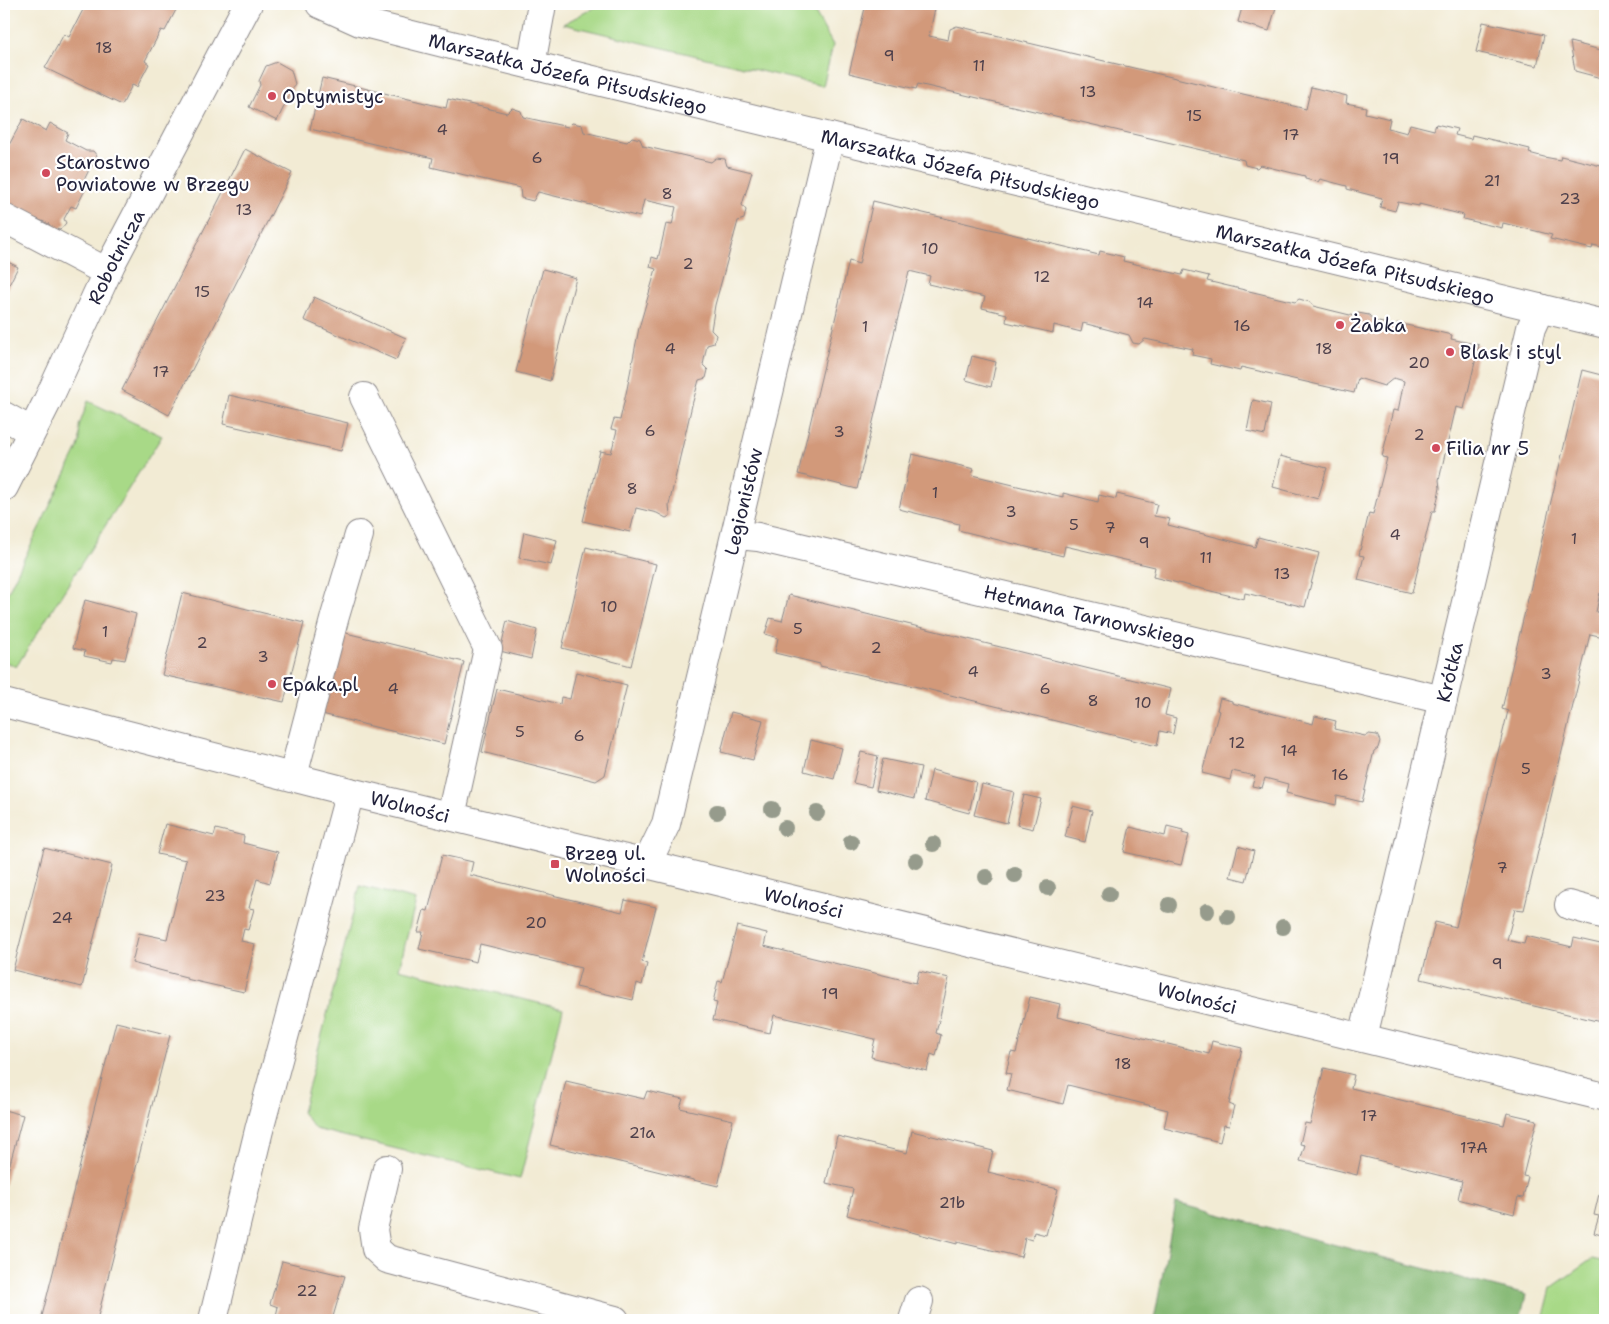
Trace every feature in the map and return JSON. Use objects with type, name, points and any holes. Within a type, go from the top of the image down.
[{"type":"street","name":"Robotnicza","points":[[4,487],[107,272],[248,4]]},
{"type":"street","name":"Marszałka Józefa Piłsudskiego","points":[[320,4],[360,22],[531,65],[1605,324]]},
{"type":"street","points":[[531,65],[542,4]]},
{"type":"street","name":"Legionistów","points":[[647,863],[666,824],[737,535],[830,137]]},
{"type":"street","points":[[4,218],[107,272]]},
{"type":"street","name":"Krótka","points":[[1363,1037],[1531,328],[1540,308]]},
{"type":"street","points":[[364,397],[488,649],[451,816]]},
{"type":"street","points":[[4,416],[31,431]]},
{"type":"street","points":[[293,776],[335,616],[359,535]]},
{"type":"street","name":"Hetmana Tarnowskiego","points":[[737,535],[758,537],[1443,700]]},
{"type":"street","name":"Wolności","points":[[4,703],[350,792],[1605,1096]]},
{"type":"street","points":[[213,1320],[259,1130],[350,792]]},
{"type":"street","points":[[1569,905],[1605,915]]},
{"type":"street","points":[[388,1168],[373,1229],[376,1249],[387,1259],[616,1320]]},
{"type":"green space","points":[[601,4],[810,4],[833,45],[823,86],[563,24]]},
{"type":"green space","points":[[88,401],[162,436],[16,667],[4,661],[4,600],[77,450],[80,441],[79,426]]},
{"type":"green space","points":[[360,886],[416,900],[399,969],[563,1009],[520,1179],[315,1129],[302,1112]]},
{"type":"green space","points":[[1176,1203],[1526,1295],[1520,1320],[1154,1320]]},
{"type":"green space","points":[[1592,1259],[1605,1262],[1605,1320],[1543,1320],[1551,1288]]},
{"type":"building","points":[[86,4],[174,4],[177,8],[165,31],[161,30],[145,61],[149,64],[137,87],[132,85],[122,105],[45,68],[64,34],[69,37]]},
{"type":"building","points":[[866,4],[936,4],[929,36],[948,40],[950,29],[957,26],[1306,109],[1311,87],[1347,96],[1346,103],[1366,107],[1365,113],[1390,119],[1388,128],[1407,133],[1410,124],[1434,130],[1436,124],[1457,129],[1455,135],[1471,139],[1472,135],[1530,149],[1529,153],[1544,157],[1560,160],[1561,156],[1605,167],[1605,248],[1593,245],[1592,249],[1550,239],[1552,235],[1503,223],[1502,228],[1463,219],[1464,215],[1419,204],[1419,206],[1398,202],[1395,211],[1380,207],[1382,198],[1347,189],[1347,186],[1320,179],[1318,182],[1305,179],[1305,176],[1260,165],[1257,168],[1245,165],[1244,160],[918,84],[916,89],[849,73]]},
{"type":"building","points":[[1243,4],[1277,4],[1269,31],[1238,22]]},
{"type":"building","points":[[1483,22],[1544,35],[1537,66],[1476,52]]},
{"type":"building","points":[[1570,42],[1605,51],[1605,79],[1575,71]]},
{"type":"building","name":"Optymistyc","points":[[277,62],[291,70],[295,84],[277,121],[249,107],[260,85],[259,81],[266,66]]},
{"type":"building","points":[[322,78],[446,108],[448,99],[507,113],[512,108],[521,111],[523,117],[568,127],[572,123],[582,125],[584,132],[627,142],[632,137],[640,139],[643,146],[711,162],[716,158],[725,159],[727,166],[752,172],[742,205],[746,210],[744,219],[738,221],[715,305],[711,330],[716,335],[714,343],[707,345],[703,365],[708,370],[706,378],[699,380],[692,405],[669,505],[670,516],[666,518],[657,513],[636,508],[630,532],[583,521],[600,451],[611,453],[617,430],[611,429],[614,419],[620,420],[639,328],[656,269],[650,267],[652,257],[658,259],[666,224],[672,225],[676,207],[644,200],[640,217],[538,192],[533,201],[521,198],[520,188],[431,167],[433,158],[310,129]]},
{"type":"building","name":"Starostwo Powiatowe w Brzegu","points":[[23,119],[46,131],[50,123],[68,133],[65,140],[86,151],[93,151],[97,156],[96,163],[91,166],[84,180],[89,182],[76,208],[71,206],[64,219],[66,223],[60,230],[52,229],[49,224],[8,207],[8,204],[4,202],[4,140],[9,145]]},
{"type":"building","points":[[245,149],[292,173],[169,415],[122,390]]},
{"type":"building","points":[[873,201],[1099,255],[1100,251],[1124,257],[1123,261],[1182,275],[1184,270],[1209,276],[1207,281],[1295,302],[1299,299],[1310,302],[1313,306],[1354,316],[1358,313],[1369,315],[1374,321],[1397,326],[1397,323],[1452,335],[1451,339],[1479,345],[1464,409],[1456,407],[1439,480],[1440,488],[1435,511],[1432,511],[1412,593],[1358,580],[1364,556],[1359,555],[1369,513],[1373,514],[1387,458],[1382,457],[1393,410],[1398,411],[1404,381],[1394,378],[1384,386],[1358,378],[1354,393],[1241,367],[1240,371],[1210,364],[1211,359],[1192,355],[1193,349],[1145,339],[1139,344],[1133,343],[1129,335],[1083,323],[1081,332],[1054,325],[1053,333],[1006,322],[1007,314],[982,308],[985,297],[928,284],[930,276],[909,271],[857,489],[798,474],[849,261],[859,264]]},
{"type":"building","points":[[4,260],[18,267],[4,295]]},
{"type":"building","points":[[543,269],[576,278],[550,381],[516,372]]},
{"type":"building","points":[[314,297],[406,338],[396,360],[304,320]]},
{"type":"building","points":[[972,356],[996,362],[991,387],[966,380]]},
{"type":"building","points":[[1582,370],[1605,376],[1605,594],[1600,593],[1596,612],[1605,614],[1605,632],[1604,637],[1590,634],[1524,910],[1515,909],[1507,940],[1524,944],[1526,936],[1572,947],[1574,938],[1605,945],[1605,1023],[1421,979],[1435,922],[1456,927],[1508,711],[1502,709]]},
{"type":"building","points":[[229,395],[348,423],[341,451],[223,424]]},
{"type":"building","points":[[1253,400],[1271,404],[1265,435],[1247,431]]},
{"type":"building","points":[[912,454],[974,469],[972,475],[1063,497],[1063,493],[1098,502],[1099,495],[1116,499],[1117,494],[1157,504],[1154,516],[1170,519],[1168,525],[1255,547],[1258,537],[1319,553],[1305,607],[1245,593],[1244,599],[1153,577],[1155,567],[1065,546],[1063,556],[958,530],[959,524],[899,509]]},
{"type":"building","points":[[1280,456],[1327,468],[1318,499],[1273,487]]},
{"type":"building","points":[[524,532],[557,540],[551,565],[519,558]]},
{"type":"building","points":[[586,547],[656,564],[631,666],[562,648]]},
{"type":"building","points":[[182,593],[304,623],[284,702],[162,675]]},
{"type":"building","points":[[789,595],[1171,689],[1165,715],[1176,718],[1173,734],[1160,731],[1157,746],[918,687],[820,666],[820,664],[775,653],[778,638],[765,634],[770,618],[782,621]]},
{"type":"building","points":[[85,600],[136,614],[125,660],[113,658],[112,662],[84,656],[85,651],[73,648]]},
{"type":"building","points":[[507,621],[537,630],[531,659],[500,651]]},
{"type":"building","points":[[342,632],[464,662],[444,744],[322,714]]},
{"type":"building","points":[[576,672],[627,685],[605,775],[596,781],[482,752],[497,689],[560,704],[561,697],[570,699]]},
{"type":"building","points":[[1220,698],[1232,701],[1232,703],[1313,724],[1315,716],[1336,721],[1334,729],[1365,736],[1369,734],[1377,735],[1380,741],[1378,748],[1374,751],[1362,802],[1337,796],[1336,805],[1286,793],[1288,784],[1265,778],[1262,788],[1252,786],[1255,776],[1232,771],[1230,780],[1202,773],[1219,711],[1217,710]]},
{"type":"building","points":[[731,712],[763,720],[753,760],[721,752]]},
{"type":"building","points":[[811,740],[842,748],[834,779],[804,771]]},
{"type":"building","points":[[861,752],[878,756],[871,787],[853,783]]},
{"type":"building","points":[[883,759],[921,767],[914,799],[876,790]]},
{"type":"building","points":[[932,770],[976,782],[969,813],[925,801]]},
{"type":"building","points":[[982,784],[1014,792],[1007,823],[974,815]]},
{"type":"building","points":[[1024,795],[1041,799],[1033,829],[1017,825]]},
{"type":"building","points":[[1073,806],[1092,811],[1085,842],[1065,837]]},
{"type":"building","points":[[165,824],[214,836],[216,829],[244,836],[243,843],[278,852],[270,883],[257,879],[249,908],[254,909],[248,930],[244,929],[241,941],[255,944],[244,992],[186,979],[186,977],[132,963],[139,933],[167,939],[186,860],[157,854]]},
{"type":"building","points":[[1167,826],[1183,830],[1182,833],[1189,835],[1181,865],[1124,852],[1130,827],[1165,836]]},
{"type":"building","points":[[1238,846],[1254,851],[1246,881],[1230,877]]},
{"type":"building","points":[[44,848],[112,865],[82,987],[13,970]]},
{"type":"building","points":[[442,855],[473,862],[470,875],[622,912],[625,900],[656,907],[642,962],[647,964],[642,985],[637,983],[633,1000],[576,987],[581,968],[480,944],[476,962],[419,949],[423,932],[418,932],[424,910],[428,911]]},
{"type":"building","points":[[737,926],[767,933],[764,946],[916,983],[919,971],[949,978],[936,1033],[941,1035],[936,1056],[931,1054],[927,1071],[871,1057],[875,1039],[774,1015],[770,1033],[713,1020],[717,1003],[713,1002],[718,981],[722,982]]},
{"type":"building","points":[[1030,997],[1060,1004],[1057,1017],[1209,1054],[1212,1041],[1242,1048],[1229,1104],[1234,1106],[1229,1126],[1224,1125],[1220,1142],[1164,1128],[1168,1110],[1068,1085],[1063,1104],[1007,1090],[1011,1074],[1006,1073],[1011,1052],[1016,1053]]},
{"type":"building","points":[[116,1022],[170,1035],[97,1320],[41,1320]]},
{"type":"building","points":[[1324,1068],[1354,1075],[1351,1088],[1504,1125],[1507,1113],[1537,1120],[1523,1176],[1528,1177],[1523,1198],[1518,1197],[1514,1214],[1458,1199],[1462,1181],[1361,1156],[1357,1175],[1300,1161],[1305,1145],[1300,1144],[1305,1123],[1310,1124]]},
{"type":"building","points":[[566,1081],[644,1099],[647,1091],[683,1099],[680,1108],[733,1120],[718,1186],[550,1145]]},
{"type":"building","points":[[4,1110],[23,1115],[4,1186]]},
{"type":"building","points":[[912,1131],[993,1151],[988,1172],[1058,1189],[1046,1235],[1034,1232],[1032,1240],[1025,1238],[1021,1257],[957,1242],[957,1244],[847,1215],[853,1189],[826,1183],[837,1136],[907,1153]]},
{"type":"building","points":[[1605,1192],[1605,1236],[1594,1233],[1599,1216],[1594,1215],[1599,1194],[1604,1196]]},
{"type":"building","points":[[282,1261],[345,1276],[332,1320],[275,1320],[278,1307],[270,1304]]},
{"type":"place","name":"Optymistyc","points":[[272,96]]},
{"type":"place","name":"Starostwo Powiatowe w Brzegu","points":[[46,173]]},
{"type":"place","name":"Żabka","points":[[1340,325]]},
{"type":"place","name":"Blask i styl","points":[[1450,352]]},
{"type":"place","name":"Filia nr 5","points":[[1436,448]]},
{"type":"place","name":"Epaka.pl","points":[[272,684]]},
{"type":"place","name":"Brzeg ul. Wolności","points":[[555,864]]}]
